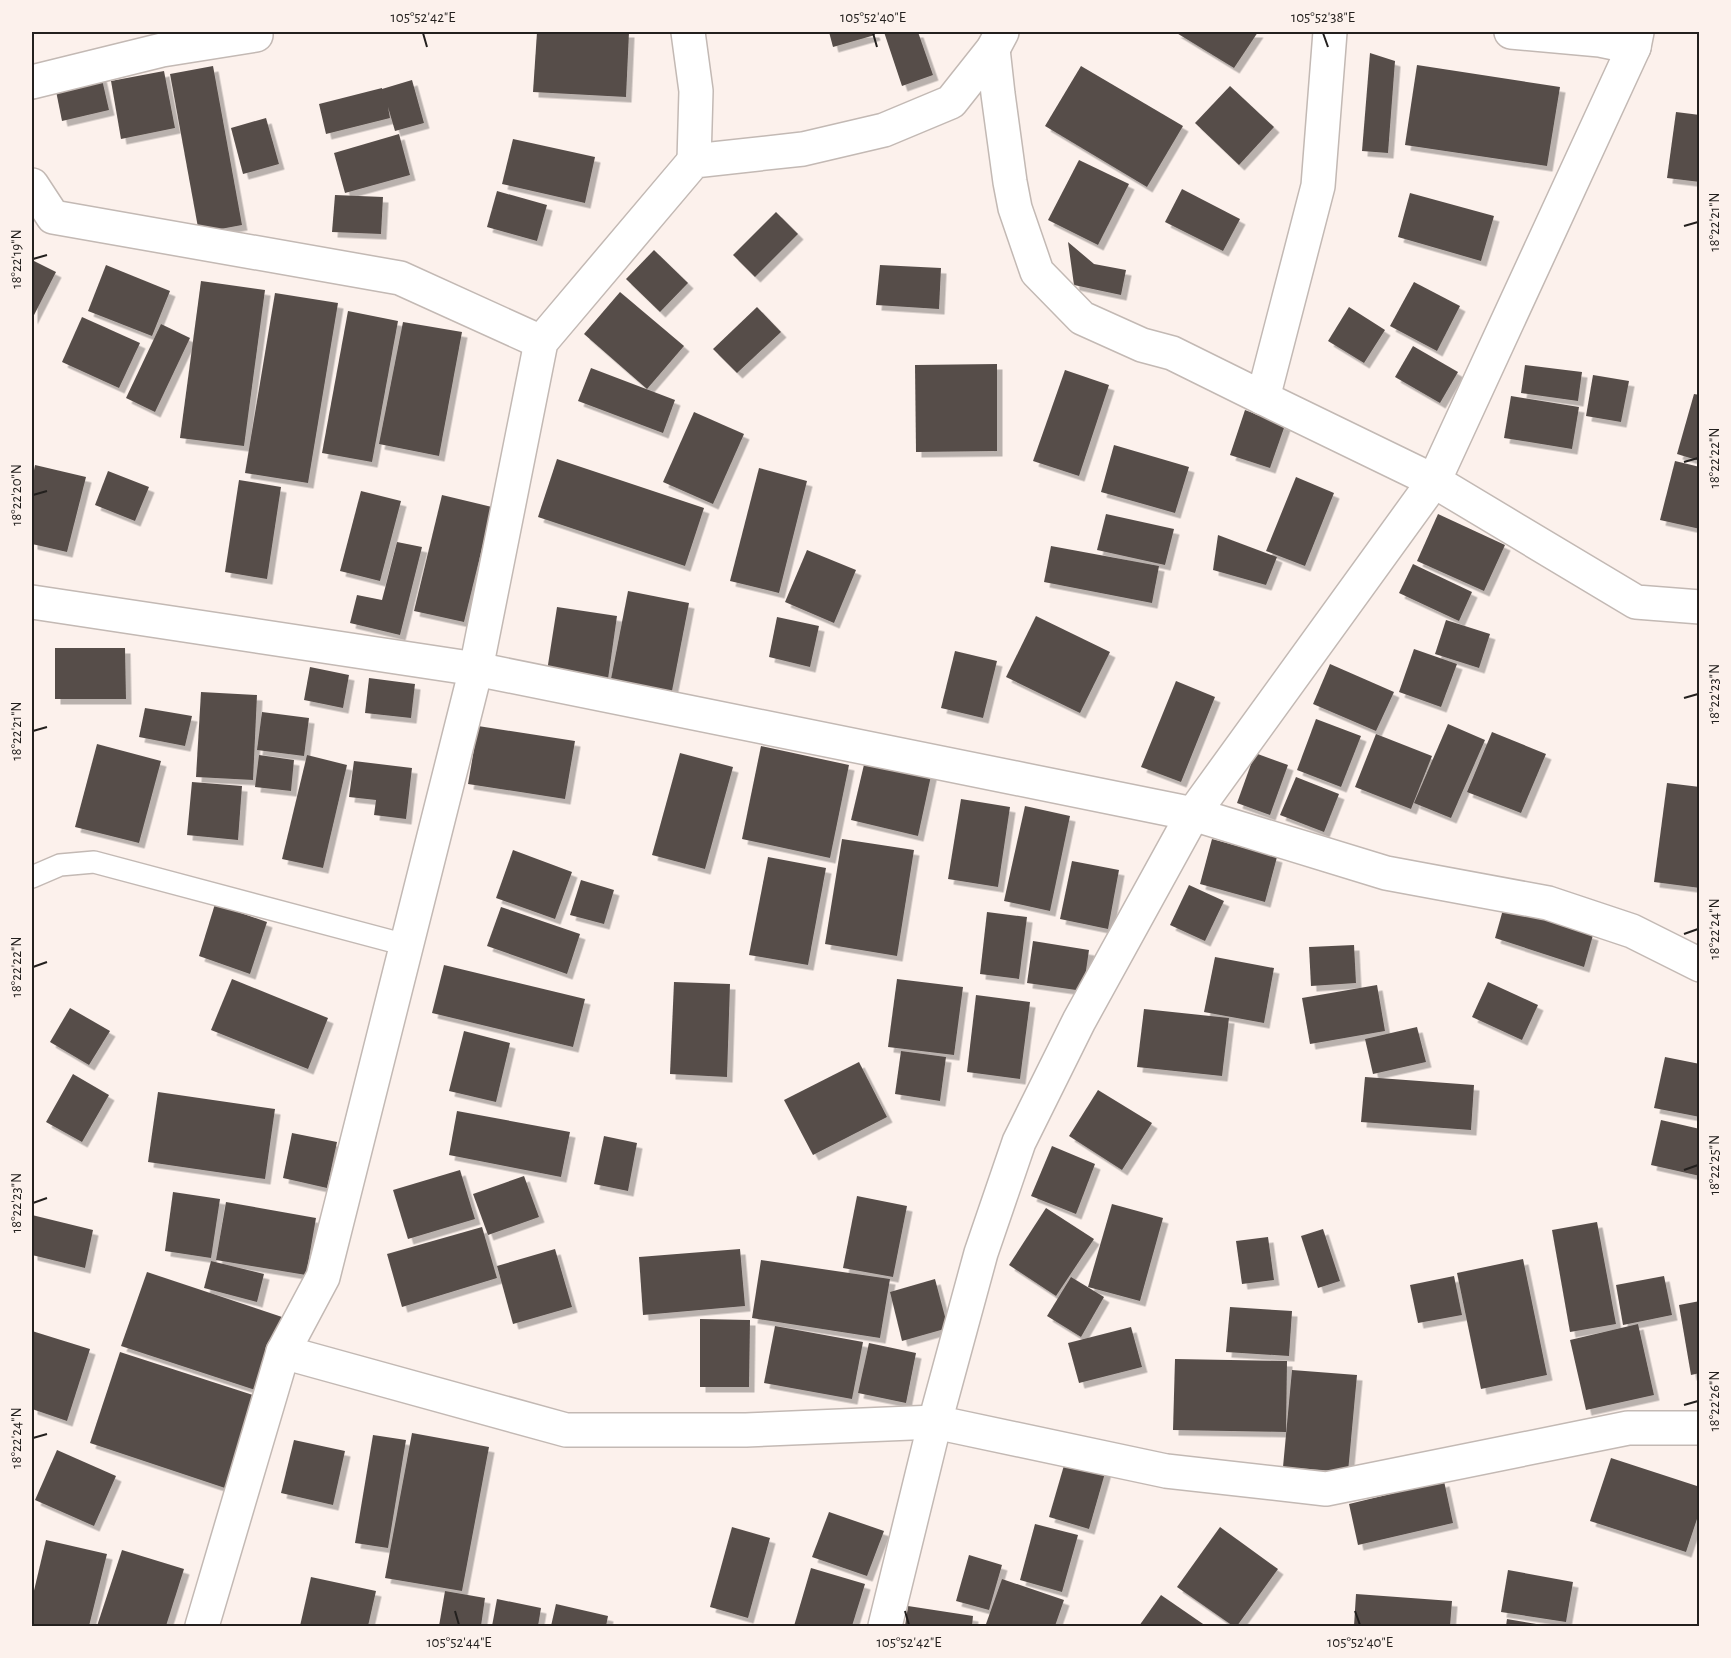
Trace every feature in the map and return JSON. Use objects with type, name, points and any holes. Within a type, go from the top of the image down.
[{"type":"street","points":[[202,1626],[283,1352],[323,1277],[476,669],[541,342],[694,160],[696,91],[688,32]]},
{"type":"street","points":[[1263,398],[1318,186],[1330,32]]},
{"type":"street","points":[[885,1626],[935,1422],[981,1253],[1019,1142],[1079,1022],[1193,814],[1434,481],[1635,39],[1600,40],[1511,32]]},
{"type":"street","points":[[32,82],[162,50],[256,35]]},
{"type":"street","points":[[694,160],[803,149],[884,130],[951,102],[998,40]]},
{"type":"street","points":[[998,40],[998,94],[1010,182],[1016,208],[1037,272],[1082,318],[1142,345],[1172,353],[1434,481],[1636,602],[1700,607]]},
{"type":"street","points":[[32,184],[53,217],[400,278],[541,342]]},
{"type":"street","points":[[32,602],[476,669],[1193,814],[1386,873],[1548,903],[1632,931],[1700,964]]},
{"type":"street","points":[[283,1352],[566,1430],[746,1430],[935,1422],[1167,1471],[1326,1489],[1628,1428],[1700,1428]]},
{"type":"lane","points":[[32,877],[60,865],[94,862],[406,945]]},
{"type":"building","points":[[537,32],[629,32],[626,97],[533,92]]},
{"type":"building","points":[[829,32],[874,32],[875,35],[833,47]]},
{"type":"building","points":[[884,32],[918,32],[933,75],[902,86]]},
{"type":"building","points":[[1175,32],[1258,32],[1234,68]]},
{"type":"building","points":[[1370,53],[1395,61],[1388,153],[1362,151]]},
{"type":"building","points":[[1417,65],[1560,87],[1547,166],[1405,145]]},
{"type":"building","points":[[213,66],[242,225],[199,233],[170,74]]},
{"type":"building","points":[[1081,66],[1183,126],[1147,187],[1045,126]]},
{"type":"building","points":[[164,71],[175,128],[121,139],[111,81]]},
{"type":"building","points":[[101,75],[109,110],[62,121],[55,86]]},
{"type":"building","points":[[412,80],[424,123],[395,131],[388,107],[390,118],[326,134],[319,104]]},
{"type":"building","points":[[1230,86],[1274,127],[1239,165],[1195,123]]},
{"type":"building","points":[[1676,112],[1700,115],[1700,182],[1667,178]]},
{"type":"building","points":[[266,118],[279,164],[243,174],[231,128]]},
{"type":"building","points":[[399,134],[410,175],[345,193],[334,153]]},
{"type":"building","points":[[513,139],[595,157],[585,203],[502,184]]},
{"type":"building","points":[[1079,160],[1129,184],[1098,245],[1048,220]]},
{"type":"building","points":[[1182,189],[1240,219],[1223,251],[1165,222]]},
{"type":"building","points":[[497,191],[547,205],[537,241],[487,227]]},
{"type":"building","points":[[1410,193],[1494,216],[1481,261],[1398,237]]},
{"type":"building","points":[[335,195],[383,197],[381,234],[332,232]]},
{"type":"building","points":[[776,212],[798,234],[755,277],[733,255]]},
{"type":"building","points":[[1068,242],[1094,264],[1126,270],[1121,295],[1074,285]]},
{"type":"building","points":[[654,250],[688,283],[660,312],[626,279]]},
{"type":"building","points":[[32,260],[56,272],[32,319]]},
{"type":"building","points":[[106,265],[170,291],[152,336],[88,311]]},
{"type":"building","points":[[880,265],[941,268],[939,309],[876,305]]},
{"type":"building","points":[[201,281],[265,290],[244,446],[180,438]]},
{"type":"building","points":[[1414,282],[1460,306],[1437,351],[1390,326]]},
{"type":"building","points":[[620,292],[684,346],[647,389],[584,334]]},
{"type":"building","points":[[275,293],[338,303],[308,483],[245,473]]},
{"type":"building","points":[[757,307],[781,332],[737,373],[713,349]]},
{"type":"building","points":[[1349,307],[1385,330],[1364,363],[1328,341]]},
{"type":"building","points":[[348,311],[398,321],[372,462],[322,453]]},
{"type":"building","points":[[82,317],[140,343],[119,388],[62,362]]},
{"type":"building","points":[[403,322],[462,332],[439,456],[379,444]]},
{"type":"building","points":[[161,324],[190,338],[155,412],[126,398]]},
{"type":"building","points":[[1413,346],[1458,372],[1440,403],[1395,377]]},
{"type":"building","points":[[997,364],[997,451],[916,452],[915,365]]},
{"type":"building","points":[[1525,365],[1582,372],[1578,401],[1521,393]]},
{"type":"building","points":[[591,368],[675,400],[663,433],[578,401]]},
{"type":"building","points":[[1065,370],[1109,385],[1079,476],[1033,461]]},
{"type":"building","points":[[1593,375],[1629,381],[1621,422],[1586,416]]},
{"type":"building","points":[[1694,394],[1700,395],[1700,461],[1677,454]]},
{"type":"building","points":[[1511,396],[1579,407],[1572,449],[1504,438]]},
{"type":"building","points":[[1245,410],[1285,425],[1270,468],[1230,455]]},
{"type":"building","points":[[694,412],[744,434],[713,504],[663,482]]},
{"type":"building","points":[[1114,445],[1189,467],[1175,513],[1101,492]]},
{"type":"building","points":[[557,459],[704,508],[685,566],[538,517]]},
{"type":"building","points":[[1675,461],[1700,467],[1700,529],[1660,520]]},
{"type":"building","points":[[35,465],[86,477],[67,552],[32,544],[32,481]]},
{"type":"building","points":[[759,468],[807,481],[779,593],[730,581]]},
{"type":"building","points":[[108,471],[149,487],[135,521],[95,505]]},
{"type":"building","points":[[1296,477],[1334,493],[1305,566],[1266,551]]},
{"type":"building","points":[[239,480],[281,487],[267,579],[225,572]]},
{"type":"building","points":[[361,491],[401,501],[380,581],[340,571]]},
{"type":"building","points":[[442,495],[492,507],[464,622],[414,611]]},
{"type":"building","points":[[1106,514],[1174,529],[1165,565],[1097,550]]},
{"type":"building","points":[[1438,514],[1505,545],[1484,591],[1417,561]]},
{"type":"building","points":[[1218,535],[1277,557],[1266,585],[1213,570]]},
{"type":"building","points":[[397,542],[422,547],[400,635],[350,623],[357,595],[382,600]]},
{"type":"building","points":[[1051,546],[1159,566],[1152,603],[1044,582]]},
{"type":"building","points":[[807,550],[856,570],[834,623],[785,602]]},
{"type":"building","points":[[1413,564],[1472,592],[1459,621],[1399,593]]},
{"type":"building","points":[[628,591],[689,603],[672,691],[611,679]]},
{"type":"building","points":[[557,607],[617,616],[608,679],[547,671]]},
{"type":"building","points":[[1036,616],[1110,652],[1080,713],[1006,677]]},
{"type":"building","points":[[777,617],[819,626],[810,667],[769,657]]},
{"type":"building","points":[[1446,620],[1490,634],[1479,668],[1435,654]]},
{"type":"building","points":[[55,648],[125,648],[126,699],[55,699]]},
{"type":"building","points":[[1414,649],[1457,664],[1441,707],[1399,692]]},
{"type":"building","points":[[955,651],[997,661],[983,718],[941,708]]},
{"type":"building","points":[[1330,664],[1394,692],[1376,731],[1313,704]]},
{"type":"building","points":[[310,667],[349,675],[343,708],[304,700]]},
{"type":"building","points":[[369,678],[415,684],[411,718],[365,713]]},
{"type":"building","points":[[1176,681],[1215,697],[1181,782],[1141,767]]},
{"type":"building","points":[[201,692],[257,695],[253,780],[196,777]]},
{"type":"building","points":[[145,708],[192,716],[185,746],[139,737]]},
{"type":"building","points":[[262,712],[309,718],[304,756],[257,750]]},
{"type":"building","points":[[1316,719],[1361,736],[1341,787],[1297,770]]},
{"type":"building","points":[[1448,724],[1485,740],[1451,818],[1414,803]]},
{"type":"building","points":[[478,726],[575,741],[565,799],[468,784]]},
{"type":"building","points":[[1492,732],[1546,754],[1521,813],[1467,792]]},
{"type":"building","points":[[1376,734],[1432,756],[1411,809],[1355,787]]},
{"type":"building","points":[[97,744],[161,761],[139,843],[75,827]]},
{"type":"building","points":[[761,746],[849,765],[830,858],[742,839]]},
{"type":"building","points":[[680,753],[733,767],[705,869],[652,855]]},
{"type":"building","points":[[1255,753],[1288,765],[1270,815],[1237,803]]},
{"type":"building","points":[[259,755],[294,760],[291,791],[255,787]]},
{"type":"building","points":[[307,755],[347,765],[323,868],[282,859]]},
{"type":"building","points":[[866,756],[932,771],[918,836],[851,820]]},
{"type":"building","points":[[354,761],[412,768],[406,819],[374,815],[376,800],[349,797]]},
{"type":"building","points":[[1296,777],[1339,794],[1324,832],[1280,815]]},
{"type":"building","points":[[192,782],[242,786],[238,840],[187,835]]},
{"type":"building","points":[[1667,783],[1700,787],[1700,888],[1654,882]]},
{"type":"building","points":[[961,799],[1010,807],[998,887],[948,879]]},
{"type":"building","points":[[1025,806],[1070,816],[1050,911],[1004,901]]},
{"type":"building","points":[[842,839],[914,850],[897,956],[825,944]]},
{"type":"building","points":[[1212,839],[1277,857],[1265,902],[1200,884]]},
{"type":"building","points":[[513,850],[572,872],[555,919],[496,898]]},
{"type":"building","points":[[768,857],[826,868],[808,965],[749,955]]},
{"type":"building","points":[[1072,861],[1119,870],[1108,929],[1060,919]]},
{"type":"building","points":[[581,880],[614,890],[604,924],[570,915]]},
{"type":"building","points":[[1189,885],[1224,901],[1205,941],[1170,925]]},
{"type":"building","points":[[215,904],[267,922],[250,974],[199,956]]},
{"type":"building","points":[[1504,906],[1593,935],[1584,967],[1495,938]]},
{"type":"building","points":[[501,907],[580,934],[567,974],[487,946]]},
{"type":"building","points":[[987,912],[1027,917],[1019,979],[980,974]]},
{"type":"building","points":[[1033,941],[1089,950],[1083,991],[1027,983]]},
{"type":"building","points":[[1354,945],[1356,983],[1311,986],[1309,947]]},
{"type":"building","points":[[1215,957],[1274,968],[1264,1023],[1204,1012]]},
{"type":"building","points":[[444,965],[585,999],[573,1047],[432,1013]]},
{"type":"building","points":[[232,979],[328,1018],[308,1069],[211,1030]]},
{"type":"building","points":[[897,979],[963,987],[954,1055],[888,1047]]},
{"type":"building","points":[[674,982],[730,984],[727,1077],[670,1074]]},
{"type":"building","points":[[1488,982],[1538,1005],[1522,1040],[1472,1017]]},
{"type":"building","points":[[1377,985],[1385,1031],[1310,1044],[1302,998]]},
{"type":"building","points":[[976,995],[1030,1002],[1020,1079],[967,1072]]},
{"type":"building","points":[[70,1008],[110,1031],[89,1065],[50,1042]]},
{"type":"building","points":[[1144,1009],[1229,1018],[1222,1076],[1137,1067]]},
{"type":"building","points":[[1417,1027],[1426,1062],[1373,1074],[1365,1039]]},
{"type":"building","points":[[464,1031],[510,1043],[496,1102],[449,1091]]},
{"type":"building","points":[[901,1051],[946,1057],[940,1101],[895,1094]]},
{"type":"building","points":[[1665,1057],[1700,1064],[1700,1117],[1654,1108]]},
{"type":"building","points":[[859,1062],[887,1117],[813,1155],[784,1100]]},
{"type":"building","points":[[73,1074],[109,1095],[82,1142],[46,1122]]},
{"type":"building","points":[[1365,1077],[1474,1085],[1471,1130],[1361,1122]]},
{"type":"building","points":[[1098,1090],[1152,1123],[1122,1170],[1069,1136]]},
{"type":"building","points":[[158,1092],[275,1109],[265,1179],[148,1162]]},
{"type":"building","points":[[457,1111],[570,1132],[561,1177],[449,1155]]},
{"type":"building","points":[[1661,1120],[1700,1129],[1700,1176],[1651,1165]]},
{"type":"building","points":[[292,1133],[337,1142],[327,1188],[283,1178]]},
{"type":"building","points":[[604,1136],[637,1143],[628,1191],[594,1184]]},
{"type":"building","points":[[1052,1146],[1095,1164],[1076,1214],[1031,1196]]},
{"type":"building","points":[[460,1170],[475,1219],[408,1239],[393,1190]]},
{"type":"building","points":[[524,1176],[539,1217],[488,1235],[473,1194]]},
{"type":"building","points":[[173,1192],[220,1199],[211,1258],[165,1251]]},
{"type":"building","points":[[857,1196],[907,1206],[893,1277],[843,1268]]},
{"type":"building","points":[[226,1202],[316,1218],[306,1275],[216,1260]]},
{"type":"building","points":[[1112,1204],[1163,1218],[1140,1301],[1088,1287]]},
{"type":"building","points":[[1046,1208],[1094,1239],[1056,1296],[1009,1265]]},
{"type":"building","points":[[32,1215],[93,1230],[85,1268],[32,1255]]},
{"type":"building","points":[[1597,1222],[1616,1324],[1570,1332],[1552,1230]]},
{"type":"building","points":[[482,1227],[497,1278],[402,1307],[387,1254]]},
{"type":"building","points":[[1323,1229],[1340,1281],[1318,1288],[1301,1236]]},
{"type":"building","points":[[1268,1237],[1274,1280],[1242,1284],[1236,1241]]},
{"type":"building","points":[[555,1249],[572,1307],[513,1324],[497,1266]]},
{"type":"building","points":[[740,1249],[745,1306],[643,1315],[639,1257]]},
{"type":"building","points":[[1523,1259],[1547,1375],[1481,1389],[1457,1273]]},
{"type":"building","points":[[761,1260],[890,1279],[880,1338],[752,1318]]},
{"type":"building","points":[[211,1261],[264,1274],[257,1302],[204,1288]]},
{"type":"building","points":[[147,1272],[282,1317],[258,1391],[121,1346]]},
{"type":"building","points":[[1454,1276],[1462,1315],[1418,1323],[1410,1285]]},
{"type":"building","points":[[1664,1276],[1672,1315],[1623,1325],[1616,1285]]},
{"type":"building","points":[[1071,1277],[1104,1297],[1081,1337],[1047,1316]]},
{"type":"building","points":[[935,1279],[948,1328],[902,1341],[890,1292]]},
{"type":"building","points":[[1700,1301],[1700,1373],[1691,1375],[1679,1305]]},
{"type":"building","points":[[1230,1307],[1292,1311],[1289,1356],[1226,1352]]},
{"type":"building","points":[[700,1319],[750,1320],[749,1387],[700,1387]]},
{"type":"building","points":[[1638,1324],[1654,1395],[1586,1410],[1570,1340]]},
{"type":"building","points":[[775,1326],[863,1342],[852,1399],[764,1383]]},
{"type":"building","points":[[1131,1327],[1142,1367],[1079,1383],[1068,1343]]},
{"type":"building","points":[[32,1331],[90,1349],[67,1421],[32,1409]]},
{"type":"building","points":[[869,1343],[916,1353],[906,1403],[858,1393]]},
{"type":"building","points":[[120,1352],[256,1396],[225,1488],[90,1443]]},
{"type":"building","points":[[1175,1359],[1287,1361],[1286,1432],[1173,1430]]},
{"type":"building","points":[[1292,1370],[1357,1375],[1348,1472],[1283,1467]]},
{"type":"building","points":[[412,1433],[489,1447],[462,1591],[385,1578]]},
{"type":"building","points":[[373,1435],[406,1440],[388,1548],[355,1543]]},
{"type":"building","points":[[294,1440],[345,1451],[333,1505],[281,1493]]},
{"type":"building","points":[[57,1450],[116,1476],[94,1526],[35,1500]]},
{"type":"building","points":[[1067,1455],[1107,1466],[1089,1529],[1049,1517]]},
{"type":"building","points":[[1611,1458],[1700,1487],[1700,1510],[1686,1552],[1590,1521]]},
{"type":"building","points":[[1444,1481],[1453,1523],[1358,1545],[1349,1504]]},
{"type":"building","points":[[829,1512],[884,1531],[867,1576],[812,1557]]},
{"type":"building","points":[[1035,1524],[1078,1535],[1062,1592],[1020,1580]]},
{"type":"building","points":[[732,1527],[770,1538],[748,1618],[710,1607]]},
{"type":"building","points":[[1220,1527],[1278,1569],[1237,1626],[1233,1626],[1177,1587]]},
{"type":"building","points":[[46,1540],[107,1554],[89,1626],[32,1626],[32,1599]]},
{"type":"building","points":[[122,1550],[184,1569],[166,1626],[97,1626]]},
{"type":"building","points":[[969,1555],[1002,1565],[989,1610],[956,1601]]},
{"type":"building","points":[[811,1568],[865,1584],[852,1626],[794,1626]]},
{"type":"building","points":[[1508,1570],[1573,1582],[1566,1622],[1501,1612]]},
{"type":"building","points":[[311,1577],[376,1591],[368,1626],[300,1626]]},
{"type":"building","points":[[1002,1579],[1064,1600],[1055,1626],[986,1624]]},
{"type":"building","points":[[445,1591],[485,1598],[481,1626],[439,1626]]},
{"type":"building","points":[[1356,1594],[1452,1601],[1450,1626],[1354,1626]]},
{"type":"building","points":[[1161,1595],[1206,1626],[1139,1626]]},
{"type":"building","points":[[497,1599],[541,1608],[538,1626],[492,1626]]},
{"type":"building","points":[[556,1604],[608,1616],[606,1626],[551,1626]]},
{"type":"building","points":[[908,1606],[973,1616],[972,1626],[905,1626]]},
{"type":"building","points":[[1507,1619],[1542,1625],[1542,1626],[1506,1626]]}]
